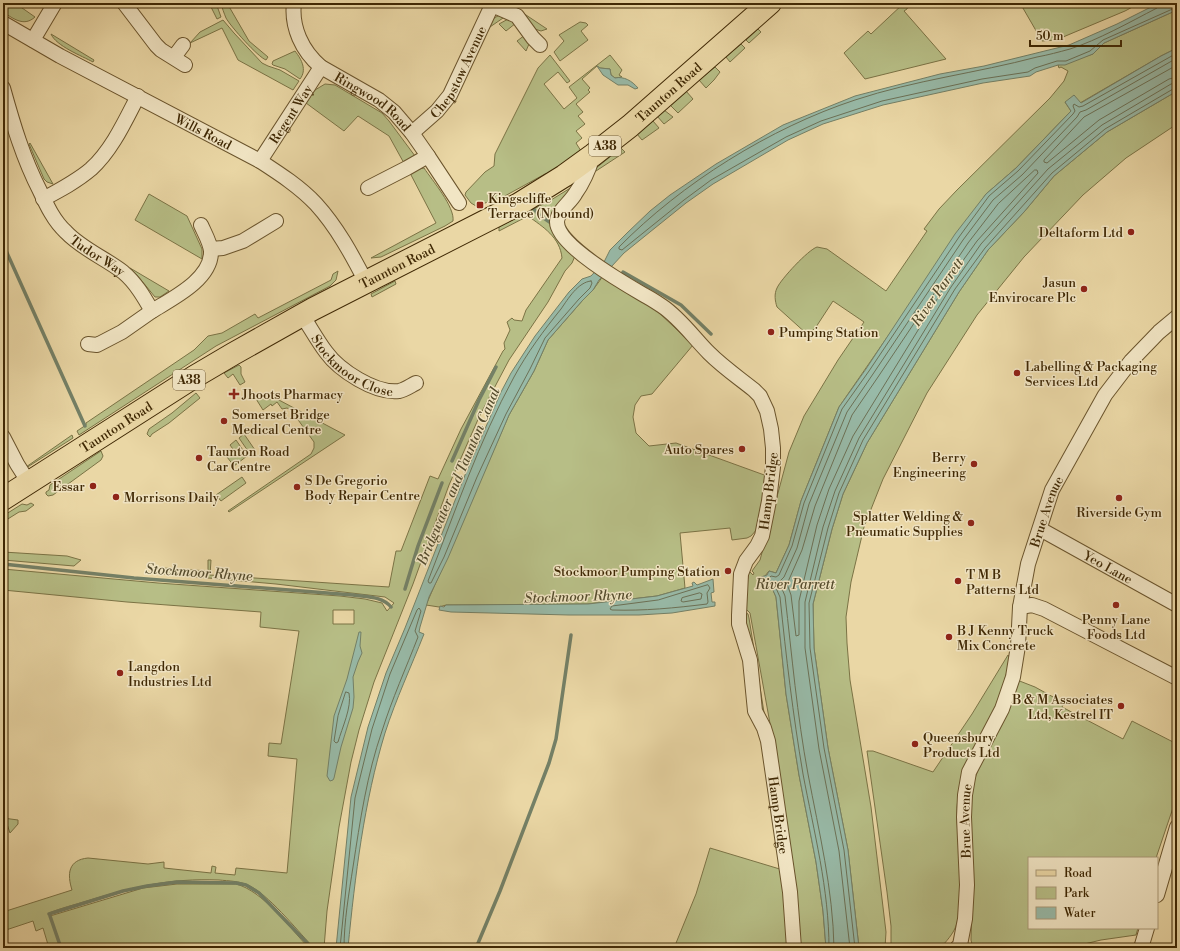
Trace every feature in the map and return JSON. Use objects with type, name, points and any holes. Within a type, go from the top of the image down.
[{"type":"main road","name":"Taunton Road","points":[[3,500],[194,377],[302,315],[519,204],[564,176],[594,155],[635,121],[770,3]]},
{"type":"street","points":[[33,40],[55,3]]},
{"type":"street","points":[[124,3],[161,50],[179,61],[183,45]]},
{"type":"street","name":"Ringwood Road","points":[[294,3],[295,23],[300,39],[309,54],[321,67],[387,106],[399,117],[428,156],[459,203]]},
{"type":"street","points":[[492,4],[517,16],[540,45]]},
{"type":"street","name":"Chepstow Avenue","points":[[412,134],[437,111],[450,95],[492,4]]},
{"type":"street","name":"Wills Road","points":[[3,23],[260,161],[294,185],[315,204],[339,236],[366,282]]},
{"type":"street","name":"Regent Way","points":[[260,161],[321,67]]},
{"type":"street","name":"Tudor Way","points":[[3,88],[17,138],[33,178],[55,219],[66,233],[81,246],[112,264],[128,276],[142,294],[152,311]]},
{"type":"street","points":[[43,199],[78,178],[101,158],[138,96]]},
{"type":"street","name":"Hamp Bridge","points":[[594,155],[588,171],[576,194],[559,216],[557,222],[562,236],[589,260],[617,279],[663,306],[711,354],[760,396],[767,411],[772,429],[773,467],[769,501],[762,536],[746,561],[741,574],[739,624],[750,660],[755,711],[764,728],[768,741],[790,892],[794,948]]},
{"type":"street","points":[[374,180],[407,168],[428,156]]},
{"type":"street","points":[[211,248],[223,248],[243,242],[267,222]]},
{"type":"street","points":[[95,347],[122,332],[199,279],[209,262],[211,248],[200,225]]},
{"type":"street","name":"Stockmoor Close","points":[[302,315],[331,358],[358,379],[383,389],[393,391],[405,390],[416,383]]},
{"type":"street","name":"Brue Avenue","points":[[957,948],[960,945],[965,919],[967,885],[964,817],[965,795],[969,772],[1002,709],[1013,677],[1018,646],[1020,607],[1028,564],[1052,490],[1105,394],[1131,361],[1159,332],[1177,317]]},
{"type":"street","points":[[3,437],[29,483]]},
{"type":"street","name":"Yeo Lane","points":[[1040,530],[1177,605]]},
{"type":"street","points":[[1020,607],[1032,605],[1044,609],[1177,678]]},
{"type":"street","points":[[1158,892],[1177,827]]},
{"type":"street","points":[[1141,948],[1147,929]]},
{"type":"green space","points":[[3,3],[15,3],[35,17],[31,20],[23,22],[19,21],[3,12]]},
{"type":"green space","points":[[209,3],[216,3],[221,17],[217,19]]},
{"type":"green space","points":[[221,3],[227,3],[249,41],[268,57],[266,60],[251,48],[233,28],[226,18]]},
{"type":"green space","points":[[904,3],[909,3],[907,9],[904,11],[946,59],[865,79],[844,53],[868,31],[871,34]]},
{"type":"green space","points":[[1020,3],[1140,3],[1125,11],[1056,40],[1042,41]]},
{"type":"green space","points":[[1177,10],[1177,48],[1080,103],[1065,102],[1071,111],[1016,168],[986,194],[839,407],[801,501],[789,545],[776,573],[769,571],[761,581],[772,588],[776,597],[786,694],[799,775],[816,862],[823,911],[826,948],[800,948],[771,729],[750,613],[745,608],[745,594],[749,571],[753,575],[754,573],[752,571],[760,560],[789,452],[804,416],[838,360],[864,322],[833,301],[816,327],[808,335],[777,307],[775,298],[776,290],[779,284],[795,265],[817,247],[827,249],[886,291],[927,231],[924,229],[939,209],[1050,98],[1064,81],[1068,71],[1061,67],[1059,68],[1058,65],[1093,54],[1104,43]]},
{"type":"green space","points":[[520,11],[547,29],[541,31],[535,29]]},
{"type":"green space","points":[[500,15],[506,16],[487,29],[494,18]]},
{"type":"green space","points":[[510,18],[516,23],[506,31],[499,24]]},
{"type":"green space","points":[[223,20],[262,63],[280,70],[299,81],[293,90],[238,60],[222,28],[190,43],[200,32]]},
{"type":"green space","points":[[580,22],[588,25],[581,31],[588,40],[560,61],[554,52],[564,41],[559,35]]},
{"type":"green space","points":[[758,29],[761,32],[749,43],[746,40]]},
{"type":"green space","points":[[51,34],[94,60],[93,62],[58,43]]},
{"type":"green space","points":[[525,35],[529,44],[526,51],[517,41]]},
{"type":"green space","points":[[741,44],[745,48],[730,62],[726,57]]},
{"type":"green space","points":[[295,51],[303,65],[303,72],[300,79],[285,69],[272,64],[273,61]]},
{"type":"green space","points":[[550,55],[570,81],[567,83],[558,72],[544,84],[564,109],[577,98],[569,87],[610,55],[622,70],[619,75],[622,77],[615,78],[611,75],[610,69],[600,68],[597,66],[582,79],[590,88],[588,90],[590,92],[576,104],[583,112],[578,116],[585,124],[576,131],[582,138],[576,143],[581,151],[555,171],[545,174],[503,197],[476,206],[471,203],[465,195],[466,192],[485,172],[494,166],[495,154],[538,68]]},
{"type":"green space","points":[[715,67],[720,72],[706,88],[699,80]]},
{"type":"green space","points":[[325,84],[335,85],[382,113],[415,156],[405,165],[389,136],[358,116],[344,131],[306,103],[315,90]]},
{"type":"green space","points":[[686,91],[693,99],[678,113],[670,105]]},
{"type":"green space","points":[[1177,91],[1177,124],[1126,158],[1083,195],[1024,257],[977,315],[927,393],[883,479],[864,527],[851,582],[846,617],[847,643],[850,680],[871,807],[886,932],[885,948],[859,948],[848,850],[828,748],[814,648],[813,604],[832,529],[843,494],[867,443],[959,292],[988,250],[1024,212],[1054,176],[1107,132]]},
{"type":"green space","points":[[664,110],[673,117],[664,124],[657,116]]},
{"type":"green space","points":[[653,121],[659,128],[642,140],[637,134]]},
{"type":"green space","points":[[30,143],[53,184],[44,179],[29,144]]},
{"type":"green space","points":[[621,148],[625,152],[596,171],[595,169]]},
{"type":"green space","points":[[424,168],[447,201],[453,215],[453,221],[381,257],[371,258],[436,223],[410,173]]},
{"type":"green space","points":[[572,187],[556,211],[575,256],[548,302],[509,360],[480,415],[449,485],[413,584],[374,682],[351,762],[339,827],[327,911],[324,948],[312,948],[312,946],[282,912],[256,890],[248,885],[234,881],[219,880],[184,880],[152,884],[104,896],[49,913],[50,916],[143,888],[177,884],[236,884],[256,894],[266,902],[309,948],[49,948],[43,928],[36,931],[33,921],[3,931],[3,912],[72,890],[70,884],[71,869],[76,862],[81,859],[88,858],[148,864],[164,862],[164,868],[211,873],[212,866],[216,867],[215,873],[235,875],[236,868],[287,873],[297,759],[268,756],[269,743],[281,744],[299,631],[260,627],[261,612],[127,602],[3,590],[3,569],[158,583],[340,596],[382,603],[387,611],[394,603],[385,597],[276,584],[163,574],[163,568],[208,571],[208,560],[211,560],[210,575],[389,587],[396,551],[401,551],[430,476],[438,479],[461,429],[505,349],[504,343],[510,330],[507,322],[512,318],[514,320],[522,321],[526,310],[562,258],[558,244],[550,233],[528,216],[499,231],[499,227],[551,200]],"holes":[[[333,610],[354,610],[354,624],[333,624]]]},
{"type":"green space","points":[[149,194],[187,216],[202,249],[202,259],[135,220]]},
{"type":"green space","points":[[130,268],[169,291],[160,297],[155,297]]},
{"type":"green space","points":[[338,271],[336,280],[330,286],[216,346],[79,435],[77,431],[86,425],[86,423],[194,350],[208,336],[222,333],[255,314],[258,318],[331,280],[333,274]]},
{"type":"green space","points":[[603,276],[654,308],[693,345],[652,394],[641,396],[635,405],[633,417],[636,433],[649,446],[676,443],[767,476],[759,527],[751,536],[747,538],[732,540],[730,528],[680,533],[685,588],[657,596],[588,604],[446,605],[439,607],[426,605],[509,415],[534,371],[548,340],[593,290]]},
{"type":"green space","points":[[395,281],[396,284],[372,297],[371,294]]},
{"type":"green space","points":[[239,365],[241,367],[241,374],[245,382],[240,385],[233,374],[228,378],[224,373]]},
{"type":"green space","points":[[251,391],[264,399],[277,399],[345,435],[229,512],[228,511],[311,454],[314,448],[314,442],[291,410],[287,408],[282,409],[277,402],[272,406],[271,404],[263,410]]},
{"type":"green space","points":[[196,393],[200,398],[150,437],[147,434],[149,429],[172,413]]},
{"type":"green space","points":[[244,434],[255,450],[250,454],[239,438]]},
{"type":"green space","points":[[72,435],[73,438],[26,468],[26,467]]},
{"type":"green space","points":[[236,440],[247,456],[234,466],[227,457],[235,452],[230,445]]},
{"type":"green space","points":[[101,451],[103,456],[101,460],[53,495],[48,496],[46,494],[50,485]]},
{"type":"green space","points":[[242,477],[246,483],[221,501],[216,495]]},
{"type":"green space","points":[[31,503],[34,505],[26,511],[19,512],[3,522],[3,516],[22,504],[27,505]]},
{"type":"green space","points":[[3,552],[67,556],[81,560],[74,566],[3,560]]},
{"type":"green space","points":[[744,611],[748,614],[749,618],[766,725],[762,717],[747,637]]},
{"type":"green space","points":[[1008,655],[1010,658],[1000,694],[959,793],[957,821],[961,867],[961,898],[956,926],[949,938],[940,948],[891,948],[891,926],[887,892],[867,751],[873,751],[933,772],[972,714]]},
{"type":"green space","points":[[1017,680],[1035,687],[1064,703],[1062,707],[1123,739],[1132,721],[1177,744],[1177,796],[1156,857],[1028,857],[1028,929],[1138,929],[1136,935],[1101,940],[1068,948],[973,948],[971,940],[972,895],[970,826],[972,787],[980,764]]},
{"type":"green space","points":[[3,818],[18,820],[18,824],[10,833],[7,824],[3,825]]},
{"type":"green space","points":[[710,848],[783,870],[790,948],[674,948],[696,894]]},
{"type":"water","points":[[1159,3],[1177,3],[1177,10],[1104,43],[1093,54],[1065,65],[1058,65],[1036,72],[1030,76],[983,83],[883,105],[823,124],[788,140],[713,184],[686,203],[624,253],[599,280],[593,290],[548,340],[534,371],[509,415],[448,558],[429,597],[419,632],[424,634],[389,720],[371,786],[357,867],[348,948],[336,948],[351,797],[368,727],[386,673],[465,475],[501,392],[511,373],[535,336],[569,292],[582,279],[591,276],[604,262],[610,250],[650,211],[670,195],[716,164],[783,125],[855,96],[940,74],[984,66],[1069,45],[1117,24]]},
{"type":"water","name":"River Parrett","points":[[1177,48],[1177,91],[1107,132],[1054,176],[1024,212],[988,250],[959,292],[867,443],[843,494],[832,529],[813,604],[814,648],[828,748],[848,850],[859,948],[826,948],[823,911],[816,862],[799,775],[786,694],[776,597],[772,588],[761,581],[761,577],[767,575],[769,571],[776,573],[789,545],[801,501],[839,407],[866,369],[955,234],[986,194],[1016,168],[1071,111],[1065,102],[1074,95],[1081,103]]},
{"type":"water","points":[[597,66],[600,68],[610,69],[611,75],[615,78],[628,80],[638,88],[635,89],[628,85],[618,85],[603,75]]},
{"type":"water","points":[[713,579],[714,592],[711,593],[712,602],[715,602],[715,606],[672,613],[639,615],[569,615],[451,612],[439,610],[440,606],[444,607],[446,605],[588,604],[657,596],[693,586],[692,583],[694,582],[697,585]]},
{"type":"water","points":[[359,632],[361,632],[360,646],[362,653],[353,677],[353,708],[341,747],[334,778],[330,781],[327,776],[334,716],[347,679]]},
{"type":"waterway","points":[[533,208],[538,214],[551,223]]},
{"type":"waterway","points":[[3,244],[85,426]]},
{"type":"waterway","points":[[623,272],[681,305],[711,334]]},
{"type":"waterway","name":"Bridgwater and Taunton Canal","points":[[452,461],[479,400],[496,367]]},
{"type":"waterway","points":[[3,426],[7,434]]},
{"type":"waterway","name":"Bridgwater and Taunton Canal","points":[[405,589],[418,546],[442,483]]},
{"type":"waterway","name":"Stockmoor Rhyne","points":[[3,564],[134,578],[353,595],[378,599],[387,603],[391,607]]},
{"type":"waterway","points":[[476,948],[500,891],[549,763],[556,739],[571,635]]},
{"type":"waterway","points":[[49,914],[123,891],[147,886],[177,882],[236,883],[246,885],[259,893],[312,948]]},
{"type":"waterway","points":[[50,916],[61,948]]},
{"type":"place","name":"Kingscliffe Terrace (N bound)","points":[[480,205]]},
{"type":"place","name":"Deltaform Ltd","points":[[1131,232]]},
{"type":"place","name":"Jasun Envirocare Plc","points":[[1084,289]]},
{"type":"place","name":"Pumping Station","points":[[771,332]]},
{"type":"place","name":"Labelling & Packaging Services Ltd","points":[[1017,373]]},
{"type":"place","name":"Jhoots Pharmacy","points":[[234,394]]},
{"type":"place","name":"Somerset Bridge Medical Centre","points":[[224,421]]},
{"type":"place","name":"Auto Spares","points":[[742,449]]},
{"type":"place","name":"Taunton Road Car Centre","points":[[199,458]]},
{"type":"place","name":"Berry Engineering","points":[[974,464]]},
{"type":"place","name":"Essar","points":[[93,486]]},
{"type":"place","name":"S De Gregorio Body Repair Centre","points":[[297,487]]},
{"type":"place","name":"Morrisons Daily","points":[[116,497]]},
{"type":"place","name":"Riverside Gym","points":[[1119,498]]},
{"type":"place","name":"Splatter Welding & Pneumatic Supplies","points":[[971,523]]},
{"type":"place","name":"Stockmoor Pumping Station","points":[[728,571]]},
{"type":"place","name":"T M B Patterns Ltd","points":[[958,581]]},
{"type":"place","name":"Penny Lane Foods Ltd","points":[[1116,605]]},
{"type":"place","name":"B J Kenny Truck Mix Concrete","points":[[949,637]]},
{"type":"place","name":"Langdon Industries Ltd","points":[[120,673]]},
{"type":"place","name":"B & M Associates Ltd, Kestrel IT","points":[[1121,706]]},
{"type":"place","name":"Queensbury Products Ltd","points":[[915,744]]}]
